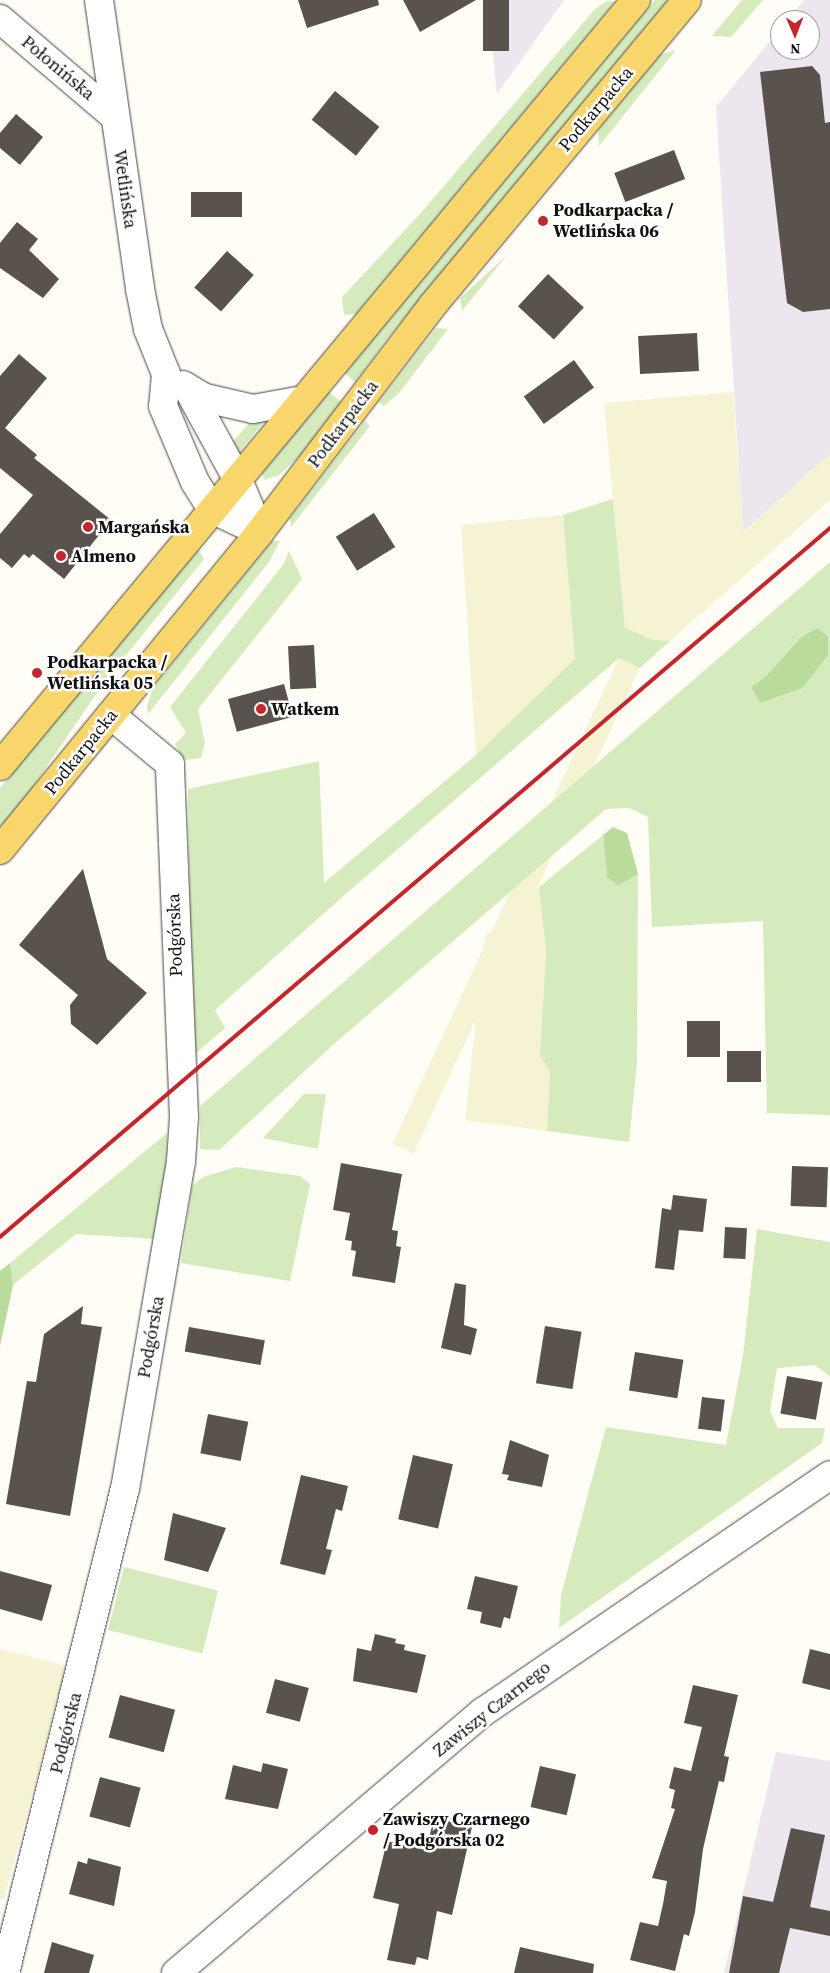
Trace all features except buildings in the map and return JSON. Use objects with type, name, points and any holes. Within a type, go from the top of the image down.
[{"type":"main road","points":[[0,766],[636,0]]},
{"type":"main road","name":"Podkarpacka","points":[[0,850],[260,532],[432,306],[687,0]]},
{"type":"street","name":"Wetlińska","points":[[99,0],[140,289],[148,329],[166,374],[163,406],[195,482],[212,509]]},
{"type":"street","name":"Połonińska","points":[[0,19],[115,117]]},
{"type":"street","points":[[166,374],[205,398],[253,408],[275,408],[303,400]]},
{"type":"street","points":[[188,389],[238,480],[260,532]]},
{"type":"street","points":[[212,509],[260,532]]},
{"type":"street","name":"Podgórska","points":[[5,1973],[125,1489],[181,1161],[184,1117],[170,764],[111,715]]},
{"type":"street","name":"Zawiszy Czarnego","points":[[176,1973],[483,1712],[830,1474]]},
{"type":"shaded area","points":[[487,0],[564,0],[497,94]]},
{"type":"shaded area","points":[[804,0],[830,0],[830,454],[743,532],[716,107],[770,41],[770,60],[820,60],[820,10],[796,10]]},
{"type":"shaded area","points":[[733,392],[743,532],[830,454],[830,500],[670,641],[653,640],[625,628],[604,403]]},
{"type":"shaded area","points":[[563,515],[575,659],[476,755],[461,525]]},
{"type":"shaded area","points":[[619,658],[640,668],[413,1154],[392,1144]]},
{"type":"shaded area","points":[[539,887],[546,952],[540,1055],[550,1072],[547,1131],[465,1120],[485,937]]},
{"type":"shaded area","points":[[0,1649],[67,1666],[4,1899],[0,1899]]},
{"type":"shaded area","points":[[776,1752],[830,1761],[830,1973],[724,1973]]},
{"type":"green space","points":[[655,0],[668,0],[386,340],[355,382],[345,373]]},
{"type":"green space","points":[[742,0],[763,0],[731,37],[712,36]]},
{"type":"green space","points":[[607,1],[615,2],[356,314],[344,315],[342,297],[420,214],[595,9]]},
{"type":"green space","points":[[676,50],[599,146],[598,130],[660,55]]},
{"type":"green space","points":[[507,255],[462,311],[460,298]]},
{"type":"green space","points":[[436,328],[448,329],[399,393],[384,406],[379,402]]},
{"type":"green space","points":[[329,392],[341,402],[302,454],[278,476],[264,480],[262,473]]},
{"type":"green space","points":[[270,414],[236,456],[229,446],[256,415]]},
{"type":"green space","points":[[365,421],[370,426],[291,527],[290,518]]},
{"type":"green space","points":[[613,499],[625,628],[653,640],[670,641],[640,668],[619,658],[348,892],[215,1010],[225,1028],[195,1054],[191,1027],[188,789],[319,761],[324,883],[476,755],[575,659],[563,515]]},
{"type":"green space","points":[[272,541],[280,541],[269,562],[148,714],[147,706],[153,688]]},
{"type":"green space","points":[[198,549],[204,559],[105,681],[19,807],[0,826],[0,788]]},
{"type":"green space","points":[[289,551],[302,579],[198,709],[205,743],[201,758],[183,760],[175,744],[186,733],[170,707],[283,565]]},
{"type":"green space","points":[[830,562],[830,1115],[767,1113],[763,921],[652,927],[648,817],[629,808],[606,809],[334,1044],[219,1150],[200,1149],[200,1106]],"holes":[[[799,638],[760,703],[751,687],[766,676]]]},
{"type":"green space","points":[[818,628],[828,637],[828,655],[802,688],[760,703],[751,687],[766,676],[800,638]]},
{"type":"green space","points":[[613,827],[627,833],[638,874],[618,886],[607,877],[603,835]]},
{"type":"green space","points":[[603,835],[607,877],[618,886],[638,874],[637,1062],[629,1142],[547,1131],[550,1072],[540,1055],[546,952],[539,887]]},
{"type":"green space","points":[[304,1094],[326,1094],[318,1149],[263,1138]]},
{"type":"green space","points":[[167,1133],[165,1199],[154,1239],[76,1234],[13,1285],[10,1263]]},
{"type":"green space","points":[[236,1167],[300,1176],[310,1184],[290,1281],[181,1263],[192,1186],[203,1177]]},
{"type":"green space","points":[[757,1229],[830,1242],[830,1377],[815,1365],[777,1368],[770,1411],[778,1428],[825,1428],[822,1443],[559,1628],[561,1595],[606,1427],[726,1445],[743,1356]]},
{"type":"green space","points":[[10,1263],[13,1285],[0,1346],[0,1271]]},
{"type":"green space","points":[[124,1567],[218,1590],[202,1654],[108,1630]]},
{"type":"railway","points":[[0,1237],[830,528]]},
{"type":"place","name":"Podkarpacka / Wetlińska 06","points":[[543,221]]},
{"type":"place","name":"Margańska","points":[[88,527]]},
{"type":"place","name":"Almeno","points":[[61,556]]},
{"type":"place","name":"Podkarpacka / Wetlińska 05","points":[[37,673]]},
{"type":"place","name":"Watkem","points":[[261,709]]},
{"type":"place","name":"Zawiszy Czarnego / Podgórska 02","points":[[373,1830]]}]
